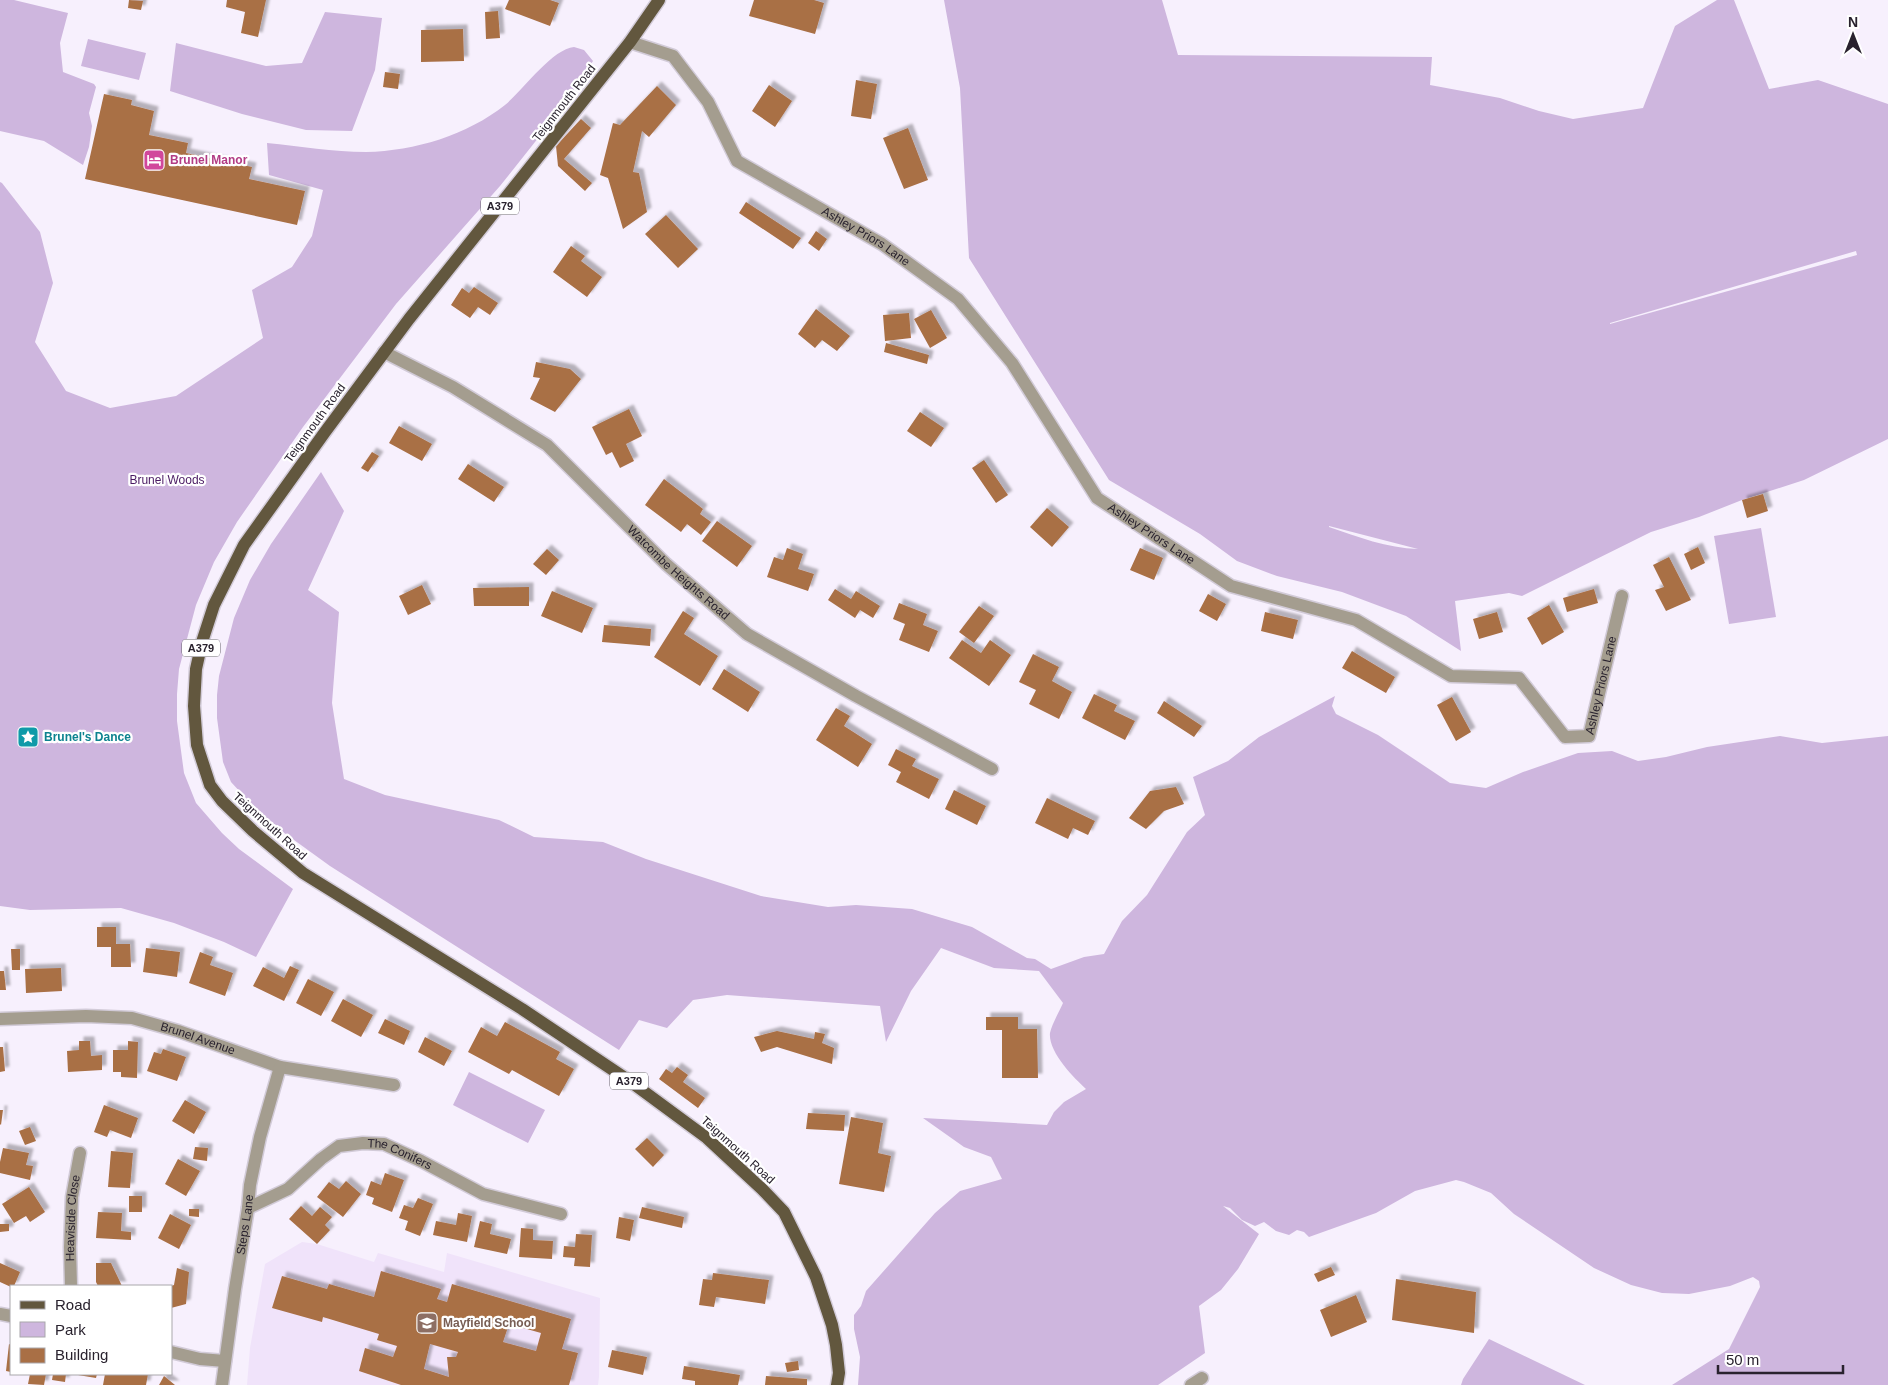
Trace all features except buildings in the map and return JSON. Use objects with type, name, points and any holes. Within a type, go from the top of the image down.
[{"type":"main road","name":"Teignmouth Road","points":[[659,0],[630,42],[384,352],[244,544],[214,605],[202,642],[196,669],[194,706],[197,745],[210,785],[222,801],[303,873],[522,1010],[631,1082],[707,1138],[762,1189],[784,1212],[816,1277],[832,1325],[836,1345],[839,1373],[837,1385]]},
{"type":"street","name":"Ashley Priors Lane","points":[[630,42],[673,56],[708,102],[737,161],[882,244],[958,299],[1012,363],[1097,498],[1231,586],[1356,620],[1451,676],[1519,678],[1565,737],[1588,736],[1622,596]]},
{"type":"street","name":"Watcombe Heights Road","points":[[384,352],[454,387],[547,445],[666,564],[747,634],[856,696],[992,769]]},
{"type":"street","name":"Brunel Avenue","points":[[0,1019],[86,1016],[132,1018],[178,1031],[280,1067],[394,1085]]},
{"type":"street","name":"Steps Lane","points":[[222,1385],[250,1185],[260,1137],[280,1067]]},
{"type":"street","name":"The Conifers","points":[[248,1208],[288,1189],[321,1159],[340,1146],[364,1142],[384,1144],[421,1161],[483,1194],[561,1214]]},
{"type":"street","name":"Heaviside Close","points":[[72,1285],[70,1247],[72,1197],[80,1153]]},
{"type":"street","points":[[172,1352],[200,1359],[225,1361]]},
{"type":"street","points":[[1190,1385],[1202,1378]]},
{"type":"shaded area","name":"Mayfield School","points":[[302,1242],[317,1244],[374,1262],[378,1253],[444,1272],[447,1253],[600,1298],[598,1385],[247,1385],[250,1348],[265,1264]]},
{"type":"green space","points":[[0,0],[14,0],[68,13],[60,43],[63,72],[94,84],[96,87],[89,113],[92,126],[89,147],[83,165],[44,141],[0,131]]},
{"type":"green space","points":[[944,0],[1162,0],[1178,55],[1432,57],[1430,85],[1500,98],[1539,111],[1573,119],[1643,108],[1675,26],[1717,0],[1734,0],[1769,89],[1818,80],[1888,104],[1888,439],[1804,480],[1651,532],[1522,596],[1509,593],[1455,601],[1461,651],[1406,616],[1342,592],[1277,576],[1237,561],[1200,534],[1109,480],[969,258],[960,88]],"holes":[[[1856,251],[1857,255],[1610,324],[1610,323]],[[1329,526],[1418,549],[1384,544]]]},
{"type":"green space","points":[[325,12],[382,18],[375,70],[352,131],[306,130],[242,114],[170,91],[176,43],[266,66],[302,63]]},
{"type":"green space","points":[[88,39],[146,53],[139,80],[81,66]]},
{"type":"green space","name":"Brunel Woods","points":[[574,47],[584,50],[593,61],[558,113],[500,186],[396,304],[303,427],[237,522],[214,562],[196,605],[179,669],[177,694],[177,721],[184,773],[196,803],[222,833],[239,849],[293,889],[256,957],[224,942],[174,923],[121,908],[30,910],[0,906],[0,182],[40,232],[53,283],[35,342],[66,391],[110,408],[176,396],[263,338],[252,290],[292,267],[312,236],[323,190],[269,175],[267,143],[354,152],[384,151],[421,145],[457,133],[490,116],[505,105],[547,62],[565,49]]},
{"type":"green space","points":[[321,472],[344,511],[308,590],[339,612],[332,703],[344,779],[385,795],[499,820],[534,837],[603,842],[646,859],[761,896],[828,907],[856,905],[912,909],[972,927],[1027,958],[1035,959],[1051,969],[1084,957],[1104,954],[1122,921],[1147,895],[1187,832],[1205,815],[1193,777],[1228,761],[1259,737],[1335,696],[1332,706],[1336,714],[1378,735],[1450,783],[1486,788],[1523,772],[1578,753],[1612,751],[1638,761],[1666,757],[1707,747],[1780,736],[1822,743],[1888,736],[1888,1385],[1672,1385],[1729,1349],[1760,1287],[1759,1281],[1753,1277],[1730,1286],[1689,1294],[1662,1293],[1631,1285],[1594,1268],[1514,1214],[1491,1193],[1456,1180],[1415,1191],[1376,1213],[1309,1237],[1304,1232],[1297,1230],[1289,1235],[1276,1231],[1264,1222],[1255,1226],[1242,1220],[1230,1208],[1223,1206],[1259,1234],[1238,1269],[1221,1290],[1199,1306],[1205,1353],[1158,1385],[858,1385],[860,1357],[854,1329],[854,1315],[861,1306],[866,1291],[935,1213],[960,1191],[1002,1179],[991,1157],[964,1147],[923,1118],[1047,1125],[1054,1112],[1064,1102],[1086,1089],[1057,1056],[1050,1040],[1051,1029],[1063,1003],[1039,971],[994,968],[941,948],[911,991],[886,1042],[880,1006],[727,995],[693,1000],[667,1028],[639,1020],[619,1050],[330,866],[265,819],[231,782],[223,762],[217,718],[219,676],[234,618],[250,580],[271,544]]},
{"type":"green space","points":[[1761,528],[1776,617],[1729,624],[1714,536]]},
{"type":"green space","points":[[469,1072],[545,1110],[528,1143],[453,1105]]},
{"type":"green space","points":[[1489,1339],[1585,1385],[1461,1385]]},
{"type":"place","name":"Brunel Manor","points":[[154,160]]},
{"type":"place","name":"Brunel's Dance","points":[[28,737]]},
{"type":"place","name":"Mayfield School","points":[[427,1323]]}]
